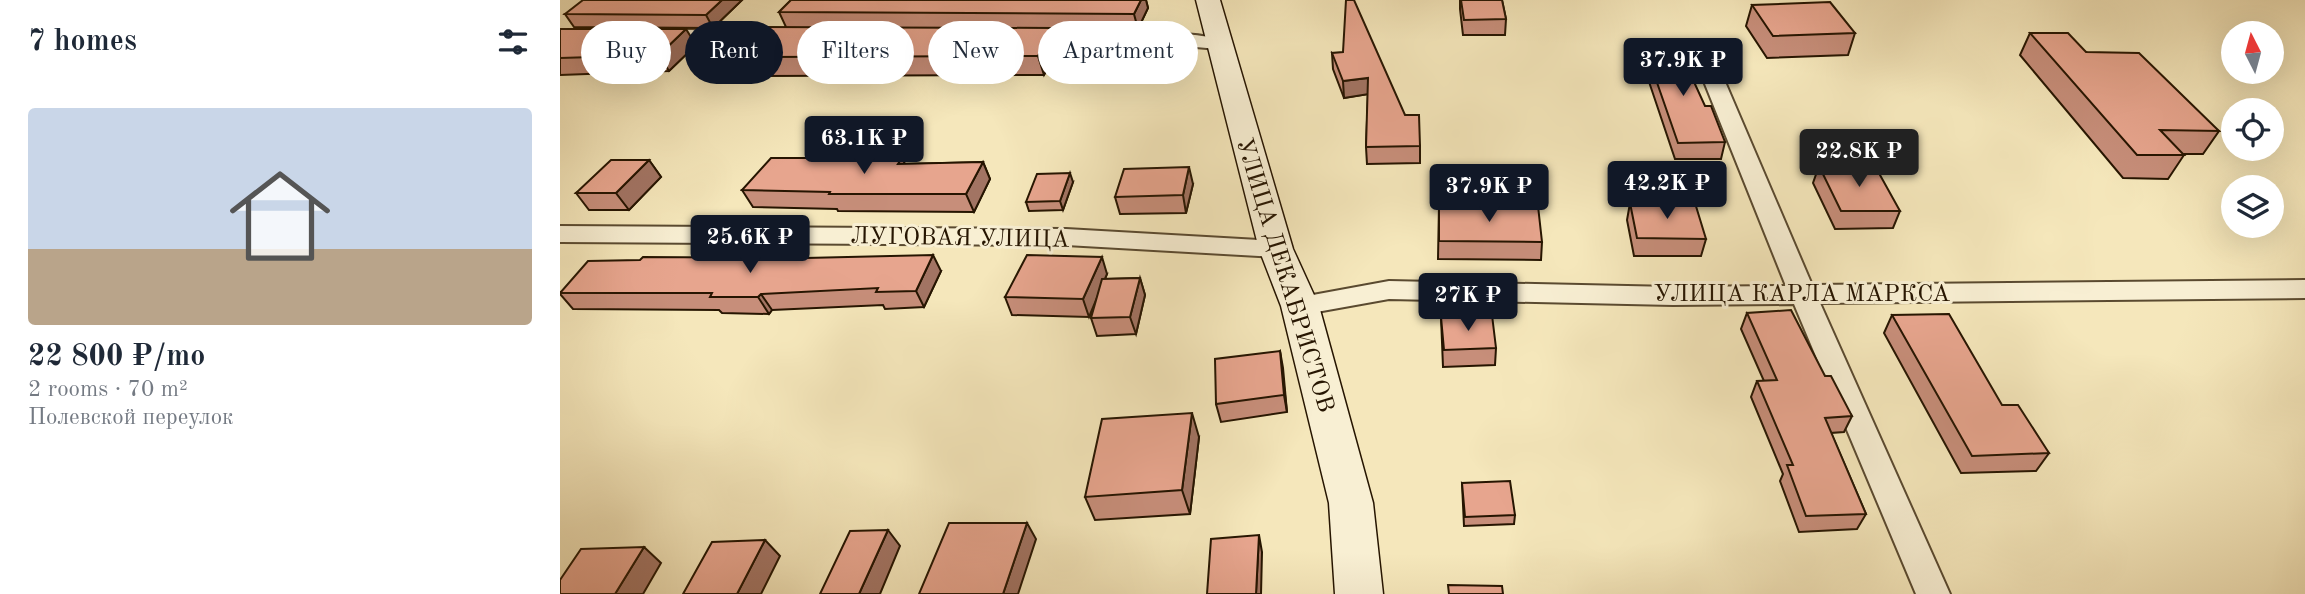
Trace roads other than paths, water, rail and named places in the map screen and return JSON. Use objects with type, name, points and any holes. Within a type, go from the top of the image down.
[{"type":"street","name":"УЛИЦА ДЕКАБРИСТОВ","points":[[1208,0],[1276,249],[1300,306],[1351,503],[1359,594]]},
{"type":"street","points":[[671,36],[797,36]]},
{"type":"street","points":[[1024,37],[1163,38],[1218,43]]},
{"type":"street","points":[[1701,49],[1802,293],[1933,594]]},
{"type":"street","name":"ЛУГОВАЯ УЛИЦА","points":[[560,234],[1066,237],[1276,249]]},
{"type":"street","name":"УЛИЦА КАРЛА МАРКСА","points":[[1300,306],[1388,290],[1673,296],[2305,289]]}]
